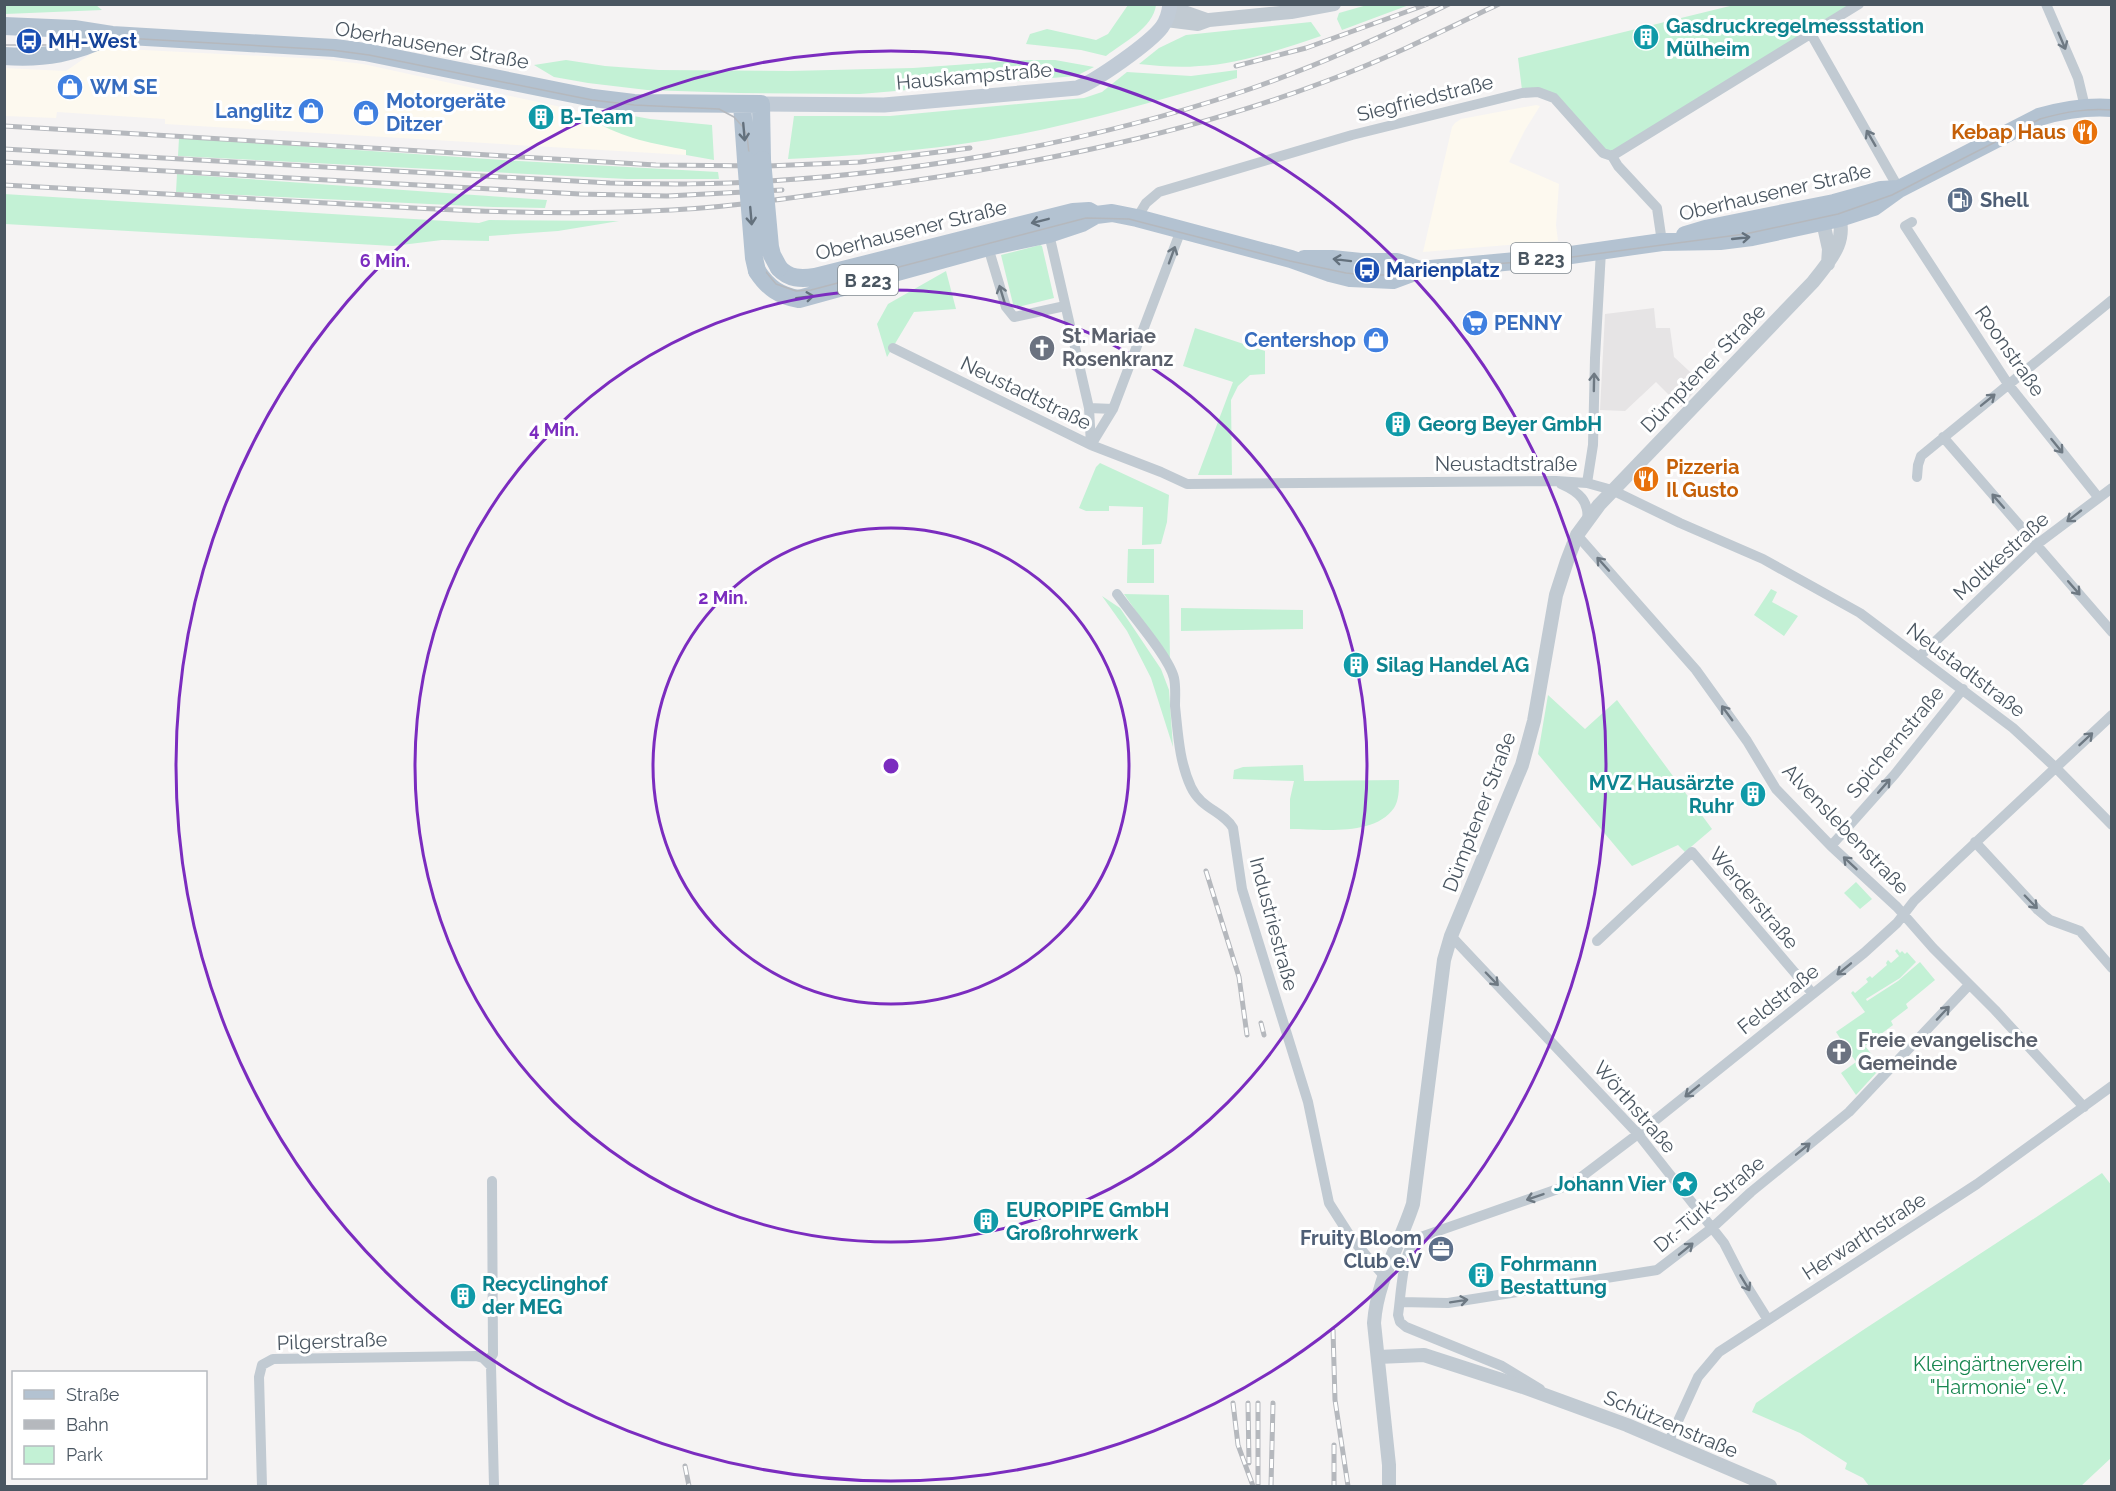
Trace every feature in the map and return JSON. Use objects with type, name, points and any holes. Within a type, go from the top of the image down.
[{"type":"main road","name":"Hauskampstraße","points":[[752,104],[884,105],[1067,90],[1088,84],[1147,41],[1159,30],[1169,10]]},
{"type":"main road","name":"Oberhausener Straße","points":[[4,26],[74,29],[112,35],[335,48],[365,52],[580,96],[634,103],[752,104],[754,258],[758,271],[774,291],[799,299],[988,247],[1049,234],[1082,223],[1096,215],[1142,210],[1181,230],[1291,259],[1330,273],[1360,279],[1393,280],[1420,270],[1602,251],[1662,242],[1720,241],[1752,237],[1829,212],[1874,207],[1899,189],[2039,117],[2085,107],[2112,108]]},
{"type":"main road","name":"Oberhausener Straße","points":[[4,56],[33,58],[70,51],[112,35]]},
{"type":"main road","name":"Oberhausener Straße","points":[[754,160],[772,255],[779,268],[795,278],[815,277],[1074,212],[1089,211],[1096,215]]},
{"type":"street","name":"Hauskampstraße","points":[[1169,10],[1198,24],[1209,20],[1291,12],[1334,4]]},
{"type":"street","points":[[1612,156],[1859,4]]},
{"type":"street","points":[[2046,4],[2078,78],[2085,107]]},
{"type":"street","points":[[1811,34],[1899,189]]},
{"type":"street","name":"Siegfriedstraße","points":[[1142,210],[1159,192],[1341,138],[1528,92],[1545,93],[1554,98],[1603,153],[1612,156],[1618,166],[1657,208],[1662,242]]},
{"type":"street","name":"Dümptener Straße","points":[[1389,1486],[1389,1465],[1374,1323],[1376,1303],[1384,1276],[1403,1235],[1413,1203],[1444,960],[1451,936],[1522,765],[1534,722],[1556,595],[1577,536],[1612,490],[1813,282],[1838,250],[1841,239],[1829,212]]},
{"type":"street","name":"Roonstraße","points":[[1912,222],[1905,226],[2008,384],[2098,497]]},
{"type":"street","points":[[1091,445],[1113,409],[1181,230]]},
{"type":"street","points":[[1049,234],[1089,408],[1091,445]]},
{"type":"street","points":[[988,247],[1006,307],[1014,317],[1065,306]]},
{"type":"street","points":[[1587,483],[1593,445],[1595,358],[1602,251]]},
{"type":"street","points":[[1917,477],[1921,456],[2112,300]]},
{"type":"street","name":"Neustadtstraße","points":[[893,348],[1091,445],[1187,484],[1556,481],[1587,483],[1612,490],[1680,524],[1763,559],[1860,613],[2013,728],[2112,825]]},
{"type":"street","points":[[1089,408],[1113,409]]},
{"type":"street","points":[[1943,437],[2112,632]]},
{"type":"street","points":[[1556,481],[1574,489],[1584,498],[1588,513],[1587,522]]},
{"type":"street","name":"Moltkestraße","points":[[1919,657],[2036,545],[2112,488]]},
{"type":"street","name":"Alvenslebenstraße","points":[[1577,536],[1696,670],[1747,741],[1776,789],[1831,846],[1898,907],[2084,1107]]},
{"type":"street","name":"Industriestraße","points":[[1117,594],[1165,661],[1173,677],[1181,753],[1193,790],[1200,801],[1227,820],[1233,828],[1242,889],[1308,1102],[1329,1203],[1352,1239],[1384,1276]]},
{"type":"street","name":"Spichernstraße","points":[[1831,846],[1895,774],[1963,689]]},
{"type":"street","name":"Feldstraße","points":[[1400,1302],[1409,1249],[1418,1238],[1572,1185],[1864,953],[1897,923],[1914,901],[1975,842],[2112,715]]},
{"type":"street","points":[[1975,842],[2038,910],[2050,920],[2080,931],[2112,968]]},
{"type":"street","name":"Werderstraße","points":[[1597,941],[1692,852],[1813,994]]},
{"type":"street","name":"Wörthstraße","points":[[1451,936],[1638,1134],[1724,1243],[1743,1280],[1768,1320]]},
{"type":"street","name":"Dr.-Türk-Straße","points":[[1400,1302],[1448,1303],[1657,1270],[1712,1228],[1751,1192],[1849,1112],[1969,985]]},
{"type":"street","name":"Herwarthstraße","points":[[1668,1443],[1698,1377],[1719,1352],[1977,1184],[2112,1086]]},
{"type":"street","points":[[492,1181],[493,1354],[488,1362],[492,1374],[494,1486]]},
{"type":"street","name":"Schützenstraße","points":[[1400,1302],[1398,1315],[1400,1322],[1406,1326],[1502,1366],[1556,1398]]},
{"type":"street","name":"Schützenstraße","points":[[1378,1357],[1424,1355],[1556,1398],[1770,1486]]},
{"type":"street","name":"Pilgerstraße","points":[[262,1486],[259,1377],[262,1365],[273,1359],[476,1356],[488,1362]]},
{"type":"shaded area","points":[[104,48],[321,59],[363,64],[575,110],[605,127],[630,136],[687,150],[686,155],[165,124],[165,119],[57,112],[56,118],[5,116],[4,68],[66,71],[92,53]]},
{"type":"shaded area","points":[[1540,106],[1509,162],[1559,184],[1556,225],[1558,241],[1423,252],[1452,127],[1455,123],[1461,119]]},
{"type":"shaded area","points":[[1654,308],[1656,328],[1670,328],[1674,357],[1702,383],[1681,407],[1656,382],[1625,411],[1600,410],[1605,314]]},
{"type":"green space","points":[[4,5],[96,5],[102,10],[5,14]]},
{"type":"green space","points":[[1128,5],[1156,5],[1154,13],[1144,28],[1106,56],[1081,50],[1026,44],[1030,34],[1047,29],[1096,40],[1108,34]]},
{"type":"green space","points":[[1367,5],[1409,5],[1342,30],[1337,19],[1339,13]]},
{"type":"green space","points":[[1734,5],[1850,5],[1609,153],[1554,97],[1522,90],[1518,58]]},
{"type":"green space","points":[[1311,22],[1321,36],[1245,59],[1192,67],[1139,64],[1159,48],[1186,35]]},
{"type":"green space","points":[[566,60],[659,70],[790,71],[913,68],[1026,60],[1055,60],[1094,67],[1076,76],[860,94],[647,90],[554,77],[534,65]]},
{"type":"green space","points":[[1237,70],[1237,78],[1051,128],[963,144],[913,150],[788,159],[794,116],[890,116],[1084,98],[1102,92],[1127,72],[1191,76]]},
{"type":"green space","points":[[617,113],[650,119],[712,125],[714,160],[686,155],[686,150],[627,136],[595,121]]},
{"type":"green space","points":[[179,138],[718,172],[719,179],[627,179],[178,156]]},
{"type":"green space","points":[[177,174],[547,200],[545,208],[493,207],[176,192]]},
{"type":"green space","points":[[4,194],[479,223],[489,220],[619,221],[558,231],[489,236],[489,241],[442,240],[393,246],[5,224]]},
{"type":"green space","points":[[1040,245],[1054,298],[1014,308],[1001,255]]},
{"type":"green space","points":[[946,271],[956,309],[914,312],[887,357],[877,324],[888,304]]},
{"type":"green space","points":[[1195,328],[1265,351],[1265,374],[1250,375],[1238,386],[1231,400],[1232,475],[1198,475],[1233,382],[1183,366]]},
{"type":"green space","points":[[1100,463],[1169,495],[1167,522],[1161,544],[1142,545],[1143,507],[1109,506],[1109,511],[1086,511],[1079,508],[1096,467]]},
{"type":"green space","points":[[1128,549],[1154,549],[1154,583],[1127,583]]},
{"type":"green space","points":[[1771,589],[1777,592],[1772,602],[1798,616],[1784,636],[1754,615]]},
{"type":"green space","points":[[1124,594],[1169,595],[1170,664],[1167,656]]},
{"type":"green space","points":[[1102,596],[1120,608],[1161,669],[1169,690],[1173,747],[1151,678],[1127,631]]},
{"type":"green space","points":[[1181,608],[1303,610],[1303,629],[1181,631]]},
{"type":"green space","points":[[1548,695],[1585,729],[1617,700],[1712,829],[1685,852],[1678,845],[1632,866],[1538,754]]},
{"type":"green space","points":[[1303,765],[1304,781],[1399,780],[1396,805],[1385,817],[1374,824],[1331,830],[1290,829],[1290,799],[1294,781],[1233,779],[1234,770],[1243,767]]},
{"type":"green space","points":[[1856,882],[1872,899],[1860,909],[1844,893]]},
{"type":"green space","points":[[1897,949],[1900,953],[1907,952],[1916,962],[1900,978],[1866,999],[1867,1001],[1898,981],[1920,962],[1935,980],[1906,1004],[1908,1008],[1891,1021],[1893,1025],[1865,1046],[1876,1060],[1871,1064],[1877,1072],[1856,1095],[1841,1073],[1856,1062],[1836,1032],[1865,1012],[1851,993],[1853,991],[1855,993],[1868,982],[1866,979],[1870,976],[1872,978],[1887,965],[1888,960],[1891,963],[1899,956],[1895,951]]},
{"type":"green space","name":"Kleingärtnerverein \"Harmonie\" e.V.","points":[[2102,1173],[2112,1186],[2111,1458],[2081,1486],[1869,1486],[1863,1478],[1845,1469],[1847,1463],[1800,1433],[1752,1412],[1756,1403],[1799,1373]]},
{"type":"tram line","points":[[4,45],[48,45],[107,37],[332,50],[369,55],[592,100],[634,105],[719,109],[734,117],[747,135],[761,266],[776,284],[796,291],[811,290],[1086,218],[1129,219],[1290,261],[1366,275],[1406,275],[1480,265],[1557,259],[1745,234],[1838,214],[1892,195],[2040,119],[2076,111],[2112,110]]},
{"type":"railway","points":[[1236,66],[1306,48],[1428,4]]},
{"type":"railway","points":[[4,149],[610,183],[729,183],[889,170],[949,162],[1069,139],[1186,109],[1244,91],[1322,62],[1449,4]]},
{"type":"railway","points":[[4,185],[527,212],[648,211],[751,203],[913,181],[1032,161],[1092,149],[1209,120],[1346,73],[1499,4]]},
{"type":"railway","points":[[4,126],[656,165],[768,166],[860,162],[970,148]]},
{"type":"railway","points":[[4,162],[580,194],[667,196],[782,190]]},
{"type":"railway","points":[[1206,871],[1239,977],[1247,1035]]},
{"type":"railway","points":[[1261,1023],[1264,1035]]},
{"type":"railway","points":[[1333,1330],[1335,1400],[1348,1486]]},
{"type":"railway","points":[[1233,1403],[1238,1445],[1253,1486]]},
{"type":"railway","points":[[1248,1403],[1249,1463]]},
{"type":"railway","points":[[1258,1403],[1258,1486]]},
{"type":"railway","points":[[1271,1486],[1273,1403]]},
{"type":"railway","points":[[1334,1445],[1334,1486]]},
{"type":"railway","points":[[685,1466],[689,1486]]},
{"type":"place","name":"Gasdruckregelmessstation Mülheim","points":[[1646,37]]},
{"type":"place","name":"MH-West","points":[[29,41]]},
{"type":"place","name":"WM SE","points":[[70,87]]},
{"type":"place","name":"Langlitz","points":[[311,111]]},
{"type":"place","name":"Motorgeräte Ditzer","points":[[366,113]]},
{"type":"place","name":"B-Team","points":[[541,117]]},
{"type":"place","name":"Kebap Haus","points":[[2085,132]]},
{"type":"place","name":"Shell","points":[[1960,200]]},
{"type":"place","name":"Marienplatz","points":[[1367,270]]},
{"type":"place","name":"PENNY","points":[[1475,323]]},
{"type":"place","name":"Centershop","points":[[1376,340]]},
{"type":"place","name":"St. Mariae Rosenkranz","points":[[1042,348]]},
{"type":"place","name":"Georg Beyer GmbH","points":[[1398,424]]},
{"type":"place","name":"Pizzeria Il Gusto","points":[[1646,479]]},
{"type":"place","name":"Silag Handel AG","points":[[1356,665]]},
{"type":"place","name":"MVZ Hausärzte Ruhr","points":[[1753,794]]},
{"type":"place","name":"Freie evangelische Gemeinde","points":[[1839,1052]]},
{"type":"place","name":"Johann Vier","points":[[1685,1184]]},
{"type":"place","name":"EUROPIPE GmbH Großrohrwerk","points":[[986,1221]]},
{"type":"place","name":"Fruity Bloom Club e.V","points":[[1441,1249]]},
{"type":"place","name":"Fohrmann Bestattung","points":[[1481,1275]]},
{"type":"place","name":"Recyclinghof der MEG","points":[[463,1296]]}]
